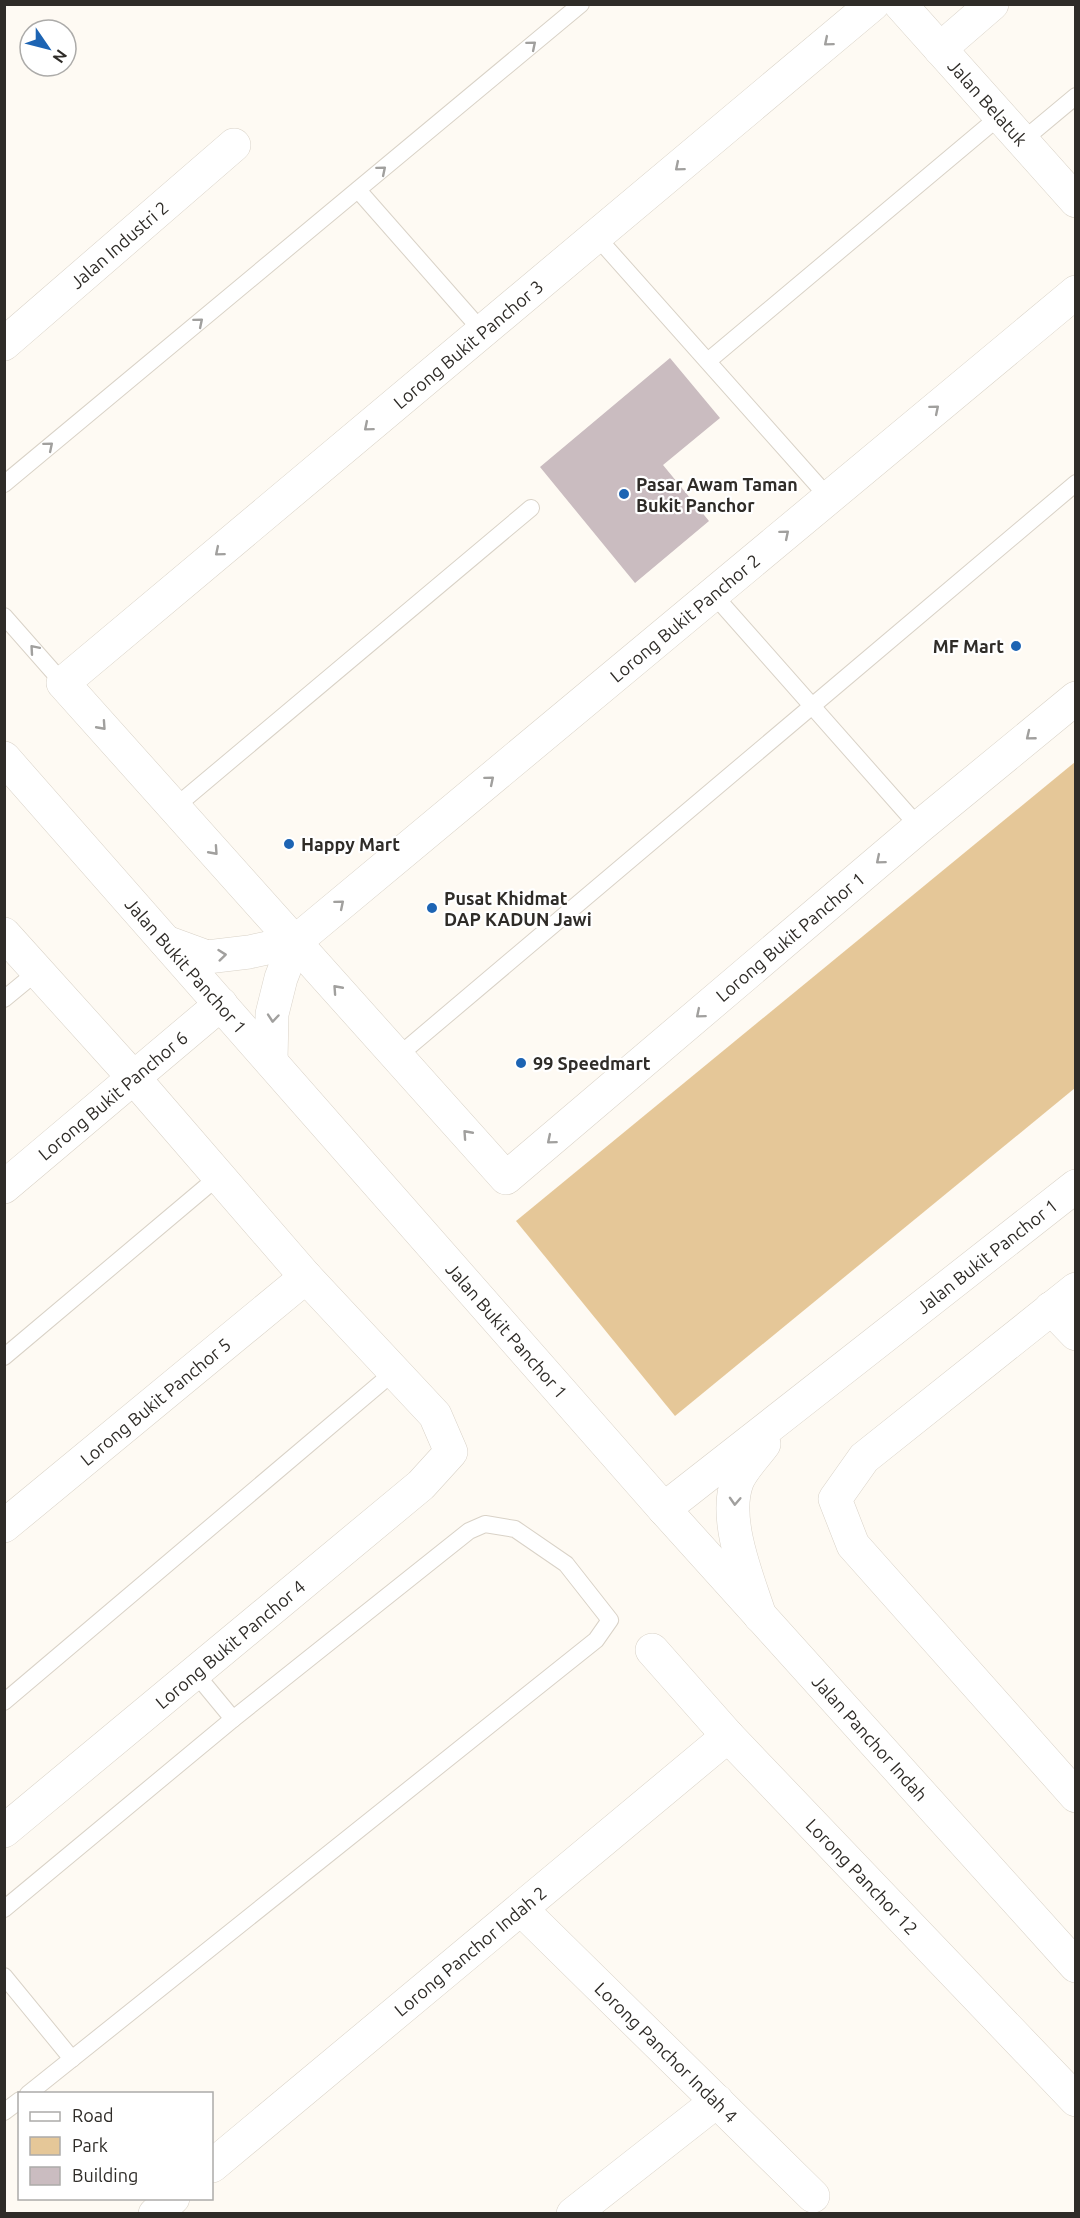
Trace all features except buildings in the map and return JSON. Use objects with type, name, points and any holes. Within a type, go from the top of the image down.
[{"type":"street","name":"Lorong Bukit Panchor 3","points":[[63,683],[873,4]]},
{"type":"street","name":"Jalan Belatuk","points":[[900,4],[1076,201]]},
{"type":"street","points":[[940,49],[992,4]]},
{"type":"street","name":"Jalan Industri 2","points":[[4,344],[234,145]]},
{"type":"street","name":"Lorong Bukit Panchor 2","points":[[295,942],[1076,292]]},
{"type":"street","points":[[63,683],[398,1056]]},
{"type":"street","name":"Lorong Bukit Panchor 1","points":[[398,1056],[507,1178],[919,827],[1076,698]]},
{"type":"street","name":"Jalan Bukit Panchor 1","points":[[4,758],[664,1509],[1076,1186]]},
{"type":"street","points":[[4,934],[133,1077],[306,1277],[395,1371]]},
{"type":"street","points":[[166,942],[207,957],[249,952],[295,942]]},
{"type":"street","points":[[271,1061],[272,1014],[281,978],[295,942]]},
{"type":"street","name":"Lorong Bukit Panchor 6","points":[[4,1187],[221,1004]]},
{"type":"street","name":"Lorong Bukit Panchor 5","points":[[4,1526],[306,1277]]},
{"type":"street","points":[[1076,1334],[1063,1298],[864,1458],[835,1499],[853,1545],[1076,1796]]},
{"type":"street","name":"Lorong Bukit Panchor 4","points":[[4,1831],[421,1485],[450,1452],[435,1415],[395,1371]]},
{"type":"street","points":[[760,1616],[745,1571],[736,1532],[733,1499],[738,1480],[784,1416]]},
{"type":"street","name":"Jalan Panchor Indah","points":[[664,1509],[1076,1966]]},
{"type":"street","name":"Lorong Panchor 12","points":[[652,1650],[728,1736],[1069,2079]]},
{"type":"street","name":"Lorong Panchor Indah 2","points":[[213,2165],[728,1736]]},
{"type":"street","name":"Lorong Panchor Indah 4","points":[[521,1909],[813,2196]]},
{"type":"street","points":[[573,2214],[717,2101]]},
{"type":"street","points":[[155,2214],[172,2200]]},
{"type":"lane","points":[[4,484],[581,4]]},
{"type":"lane","points":[[1022,141],[1076,96]]},
{"type":"lane","points":[[708,361],[1000,116]]},
{"type":"lane","points":[[358,190],[483,331]]},
{"type":"lane","points":[[596,236],[829,498]]},
{"type":"lane","points":[[398,1056],[1076,483]]},
{"type":"lane","points":[[175,807],[531,508]]},
{"type":"lane","points":[[713,594],[919,827]]},
{"type":"lane","points":[[4,616],[63,683]]},
{"type":"lane","points":[[4,999],[38,971]]},
{"type":"lane","points":[[4,1357],[219,1176]]},
{"type":"lane","points":[[4,1702],[395,1371]]},
{"type":"lane","points":[[4,1909],[234,1719],[469,1531],[485,1524],[515,1529],[566,1564],[610,1620],[596,1640],[31,2092]]},
{"type":"lane","points":[[195,1673],[234,1719]]},
{"type":"lane","points":[[4,1976],[72,2059]]},
{"type":"lane","points":[[4,2112],[18,2102]]},
{"type":"green space","points":[[1075,762],[1075,1088],[675,1416],[516,1221]]},
{"type":"place","name":"Pasar Awam Taman Bukit Panchor","points":[[624,494]]},
{"type":"place","name":"MF Mart","points":[[1016,646]]},
{"type":"place","name":"Happy Mart","points":[[289,844]]},
{"type":"place","name":"Pusat Khidmat DAP KADUN Jawi","points":[[432,908]]},
{"type":"place","name":"99 Speedmart","points":[[521,1063]]}]
